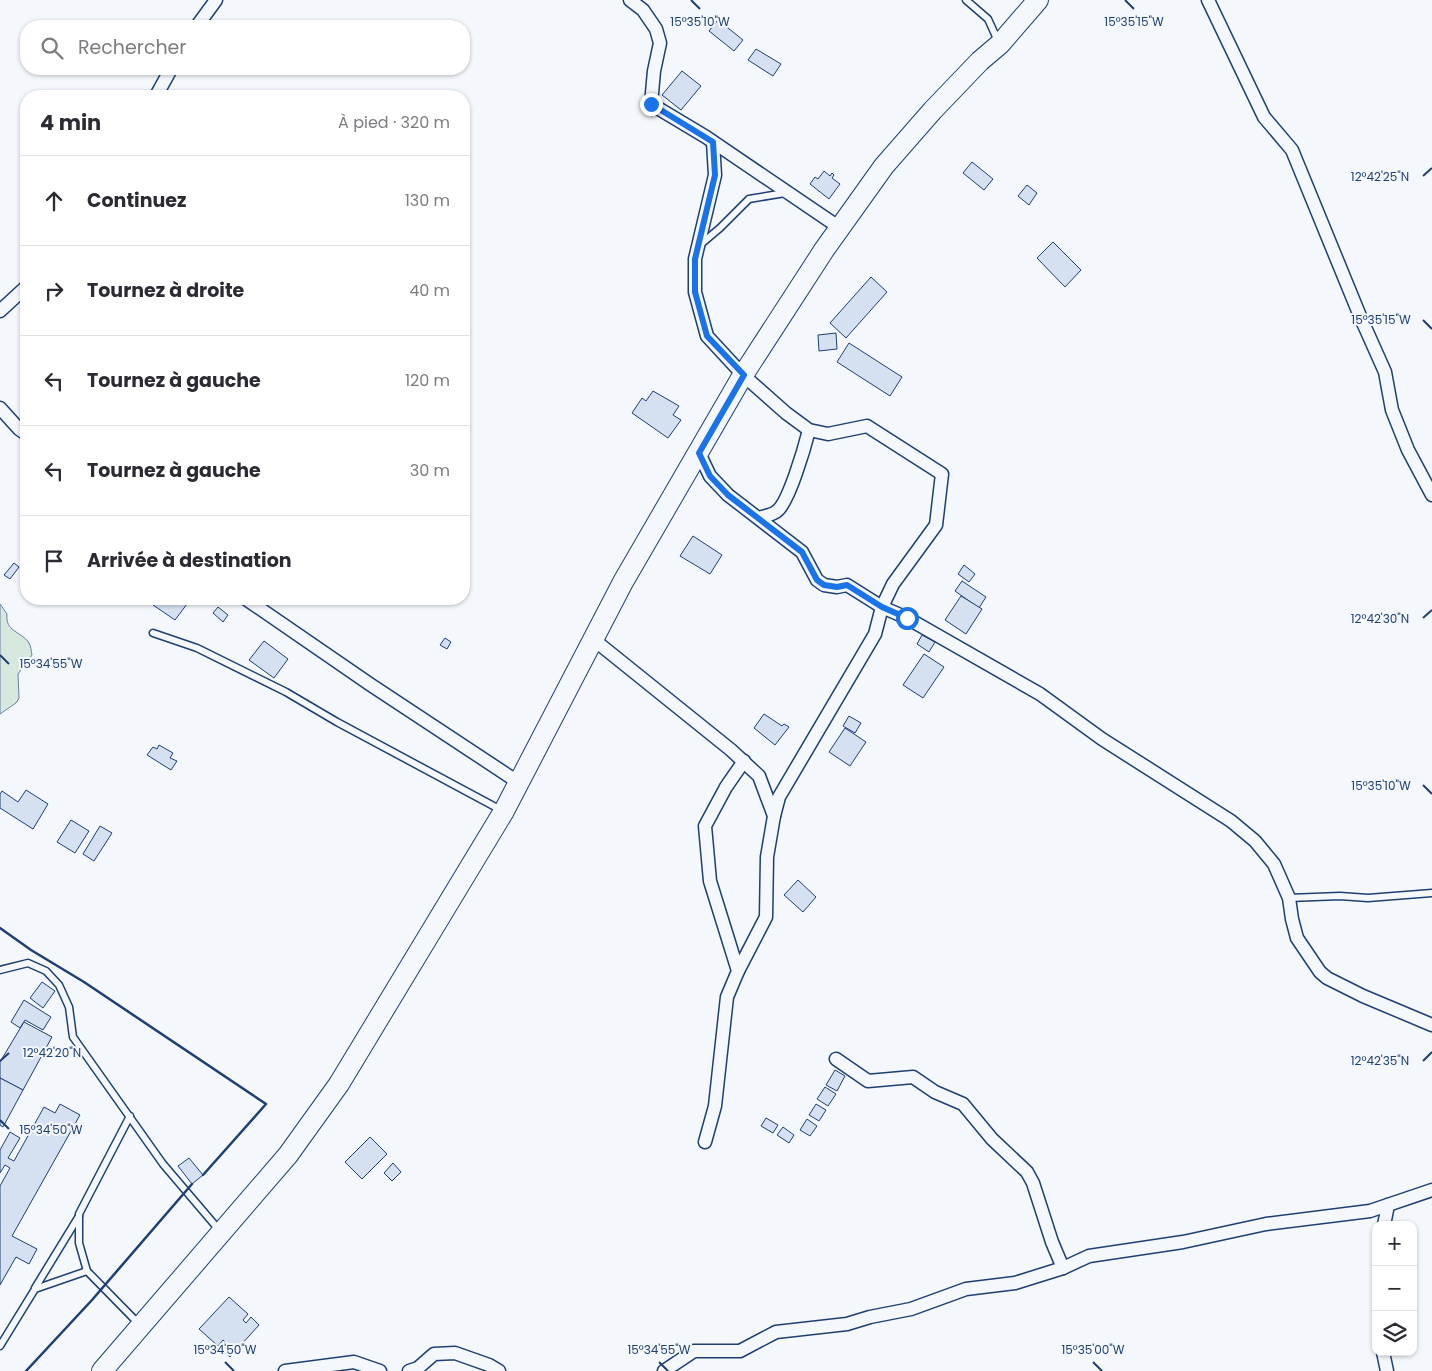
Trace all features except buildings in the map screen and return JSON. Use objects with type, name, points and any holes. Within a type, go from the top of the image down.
[{"type":"main road","points":[[102,1371],[288,1155],[339,1084],[504,811],[623,582],[744,375],[840,228],[884,166],[932,110],[980,61],[1000,44],[1038,0]]},
{"type":"street","points":[[201,20],[216,0]]},
{"type":"street","points":[[630,0],[648,16],[656,28],[660,43],[654,71],[651,104],[713,142],[840,228]]},
{"type":"street","points":[[1208,0],[1264,117],[1292,150],[1385,372],[1392,410],[1408,450],[1432,495]]},
{"type":"street","points":[[159,90],[168,75]]},
{"type":"street","points":[[705,1142],[715,1106],[727,997],[738,971],[766,917],[767,857],[779,797],[875,634],[882,607],[893,584],[936,525],[942,474],[867,426],[828,434],[809,430],[786,413],[744,375],[707,336],[695,292],[695,259],[715,175],[713,142]]},
{"type":"street","points":[[0,311],[20,293]]},
{"type":"street","points":[[0,408],[20,430]]},
{"type":"street","points":[[759,518],[777,511],[784,502],[805,447],[809,430]]},
{"type":"street","points":[[699,453],[710,476],[728,495],[802,552],[817,580],[824,585],[837,587],[847,585],[882,607],[907,618],[1040,694],[1102,739],[1231,821],[1255,841],[1274,864],[1289,898],[1297,938],[1320,972],[1327,978],[1363,996],[1432,1025]]},
{"type":"street","points":[[255,605],[371,685],[518,782]]},
{"type":"street","points":[[593,639],[744,761],[759,776],[774,816]]},
{"type":"street","points":[[738,971],[710,881],[706,826],[726,787],[744,761]]},
{"type":"street","points":[[836,1059],[868,1082],[913,1077],[935,1092],[963,1104],[992,1139],[1027,1172],[1033,1183],[1052,1242],[1064,1268]]},
{"type":"street","points":[[664,1371],[694,1351],[740,1351],[776,1332],[847,1324],[870,1317],[911,1309],[966,1289],[1015,1283],[1064,1268],[1088,1256],[1182,1242],[1266,1224],[1370,1210],[1432,1190]]},
{"type":"street","points":[[1385,1221],[1388,1205]]},
{"type":"street","points":[[409,1371],[418,1368],[434,1354],[455,1352],[489,1365],[499,1371]]},
{"type":"street","points":[[1384,1356],[1387,1371]]},
{"type":"street","points":[[285,1371],[354,1362],[380,1371]]},
{"type":"lane","points":[[966,0],[988,19],[1000,44]]},
{"type":"lane","points":[[698,246],[720,228],[749,199],[781,193],[806,194]]},
{"type":"lane","points":[[153,633],[197,648],[286,692],[336,722],[504,811]]},
{"type":"lane","points":[[1289,898],[1340,896],[1368,898],[1432,894]]},
{"type":"lane","points":[[0,970],[28,963],[46,971],[59,985],[70,1007],[73,1037],[163,1164],[221,1232]]},
{"type":"lane","points":[[0,1346],[79,1214],[130,1116]]},
{"type":"lane","points":[[79,1214],[79,1243],[87,1271],[141,1326]]},
{"type":"lane","points":[[35,1289],[87,1271]]},
{"type":"shaded area","points":[[0,604],[7,614],[8,624],[26,639],[31,647],[32,655],[18,674],[19,698],[16,703],[0,714]]},
{"type":"wall","points":[[0,928],[266,1104],[203,1175]]},
{"type":"wall","points":[[26,1371],[92,1300],[192,1184]]},
{"type":"route","points":[[651,104],[713,142],[715,175],[695,259],[695,292],[707,336],[744,375],[699,453],[710,476],[728,495],[802,552],[817,580],[824,585],[837,587],[847,585],[882,607],[907,618]]}]
